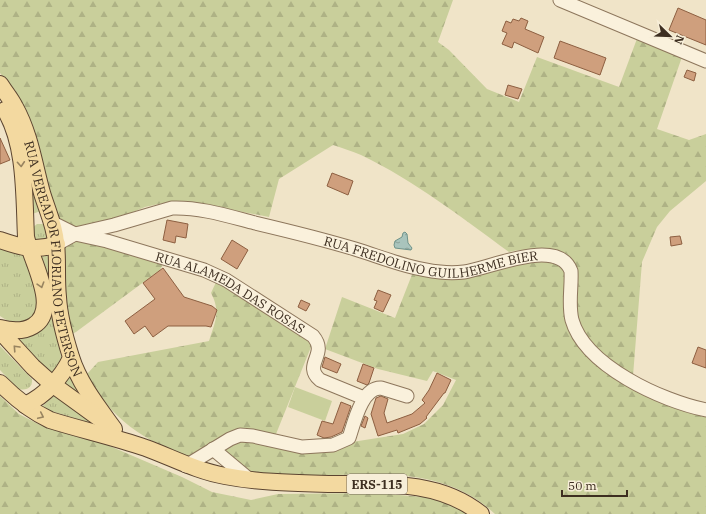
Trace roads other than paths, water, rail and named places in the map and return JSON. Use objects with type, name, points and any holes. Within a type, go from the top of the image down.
[{"type":"main road","name":"RUA VEREADOR FLORIANO PETERSON","points":[[0,84],[15,105],[24,125],[30,142],[42,193],[55,233],[57,244],[58,298],[64,333],[71,358],[94,401],[114,429]]},
{"type":"main road","name":"RUA VEREADOR FLORIANO PETERSON","points":[[0,101],[8,115],[16,135],[21,156],[28,248],[45,297],[44,315],[30,328],[21,330],[2,328]]},
{"type":"main road","name":"RUA FREDOLINO GUILHERME BIER","points":[[0,239],[16,232],[32,219],[41,218],[51,222]]},
{"type":"main road","name":"RUA FREDOLINO GUILHERME BIER","points":[[0,239],[28,248],[41,249],[57,244]]},
{"type":"main road","name":"ERS-115","points":[[2,328],[34,367],[52,384],[114,429],[146,448],[186,466],[224,476],[267,482],[410,486],[450,495],[470,505],[481,514]]},
{"type":"main road","points":[[25,405],[37,399],[52,384],[65,370],[71,358]]},
{"type":"main road","points":[[6,389],[22,397],[31,393],[34,389],[36,380],[34,367]]},
{"type":"main road","name":"ERS-115","points":[[6,389],[35,413],[50,420],[146,448]]},
{"type":"street","points":[[560,0],[706,61]]},
{"type":"street","name":"RUA FREDOLINO GUILHERME BIER","points":[[57,244],[75,234],[114,225],[172,208],[182,208],[220,214],[314,237],[416,269],[440,272],[463,272],[526,256],[558,258],[564,260],[571,271],[570,312],[576,331],[582,341],[596,356],[642,387],[671,400],[706,410]]},
{"type":"street","name":"RUA FREDOLINO GUILHERME BIER","points":[[51,222],[75,234]]},
{"type":"street","name":"RUA ALAMEDA DAS ROSAS","points":[[75,234],[107,241],[204,270],[226,280],[313,336],[318,343],[319,350],[313,367],[314,375],[320,380],[364,398]]},
{"type":"street","points":[[186,466],[230,439],[240,435],[253,436],[302,447],[333,445],[349,438],[364,398],[377,388],[407,396]]},
{"type":"street","points":[[212,450],[250,480]]},
{"type":"water","points":[[405,232],[407,234],[408,243],[412,248],[411,250],[395,248],[394,245],[395,241],[402,237],[403,233]]}]
